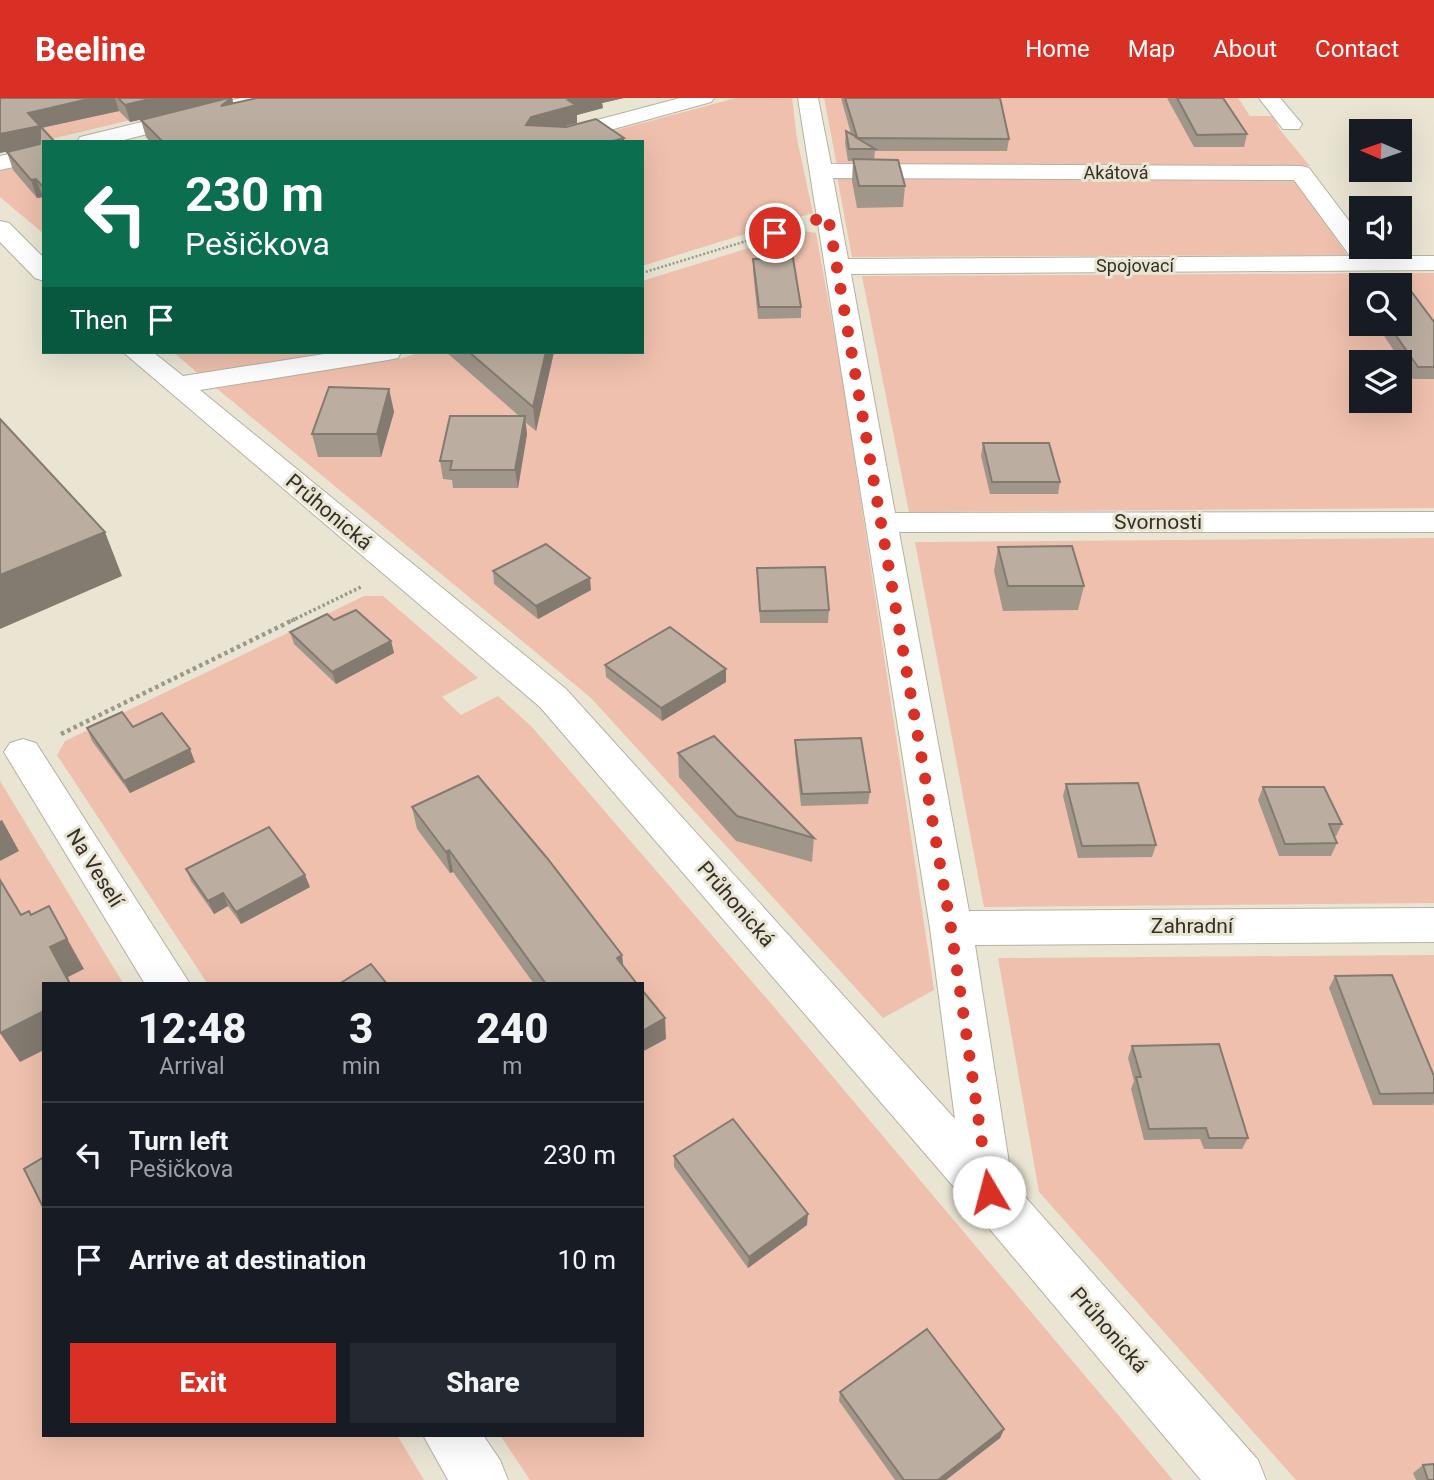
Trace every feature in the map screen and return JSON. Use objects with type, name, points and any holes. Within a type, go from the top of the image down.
[{"type":"street","points":[[96,140],[267,98]]},
{"type":"street","points":[[548,140],[704,98]]},
{"type":"street","points":[[808,98],[951,928],[989,1192]]},
{"type":"street","points":[[1269,98],[1291,124]]},
{"type":"street","points":[[0,163],[42,153]]},
{"type":"street","name":"Akátová","points":[[819,171],[1301,173],[1368,264]]},
{"type":"street","points":[[0,228],[42,271]]},
{"type":"street","name":"Spojovací","points":[[835,267],[1434,263]]},
{"type":"street","name":"Průhonická","points":[[139,354],[553,698],[989,1192],[1238,1480]]},
{"type":"street","points":[[177,386],[376,354]]},
{"type":"street","name":"Svornosti","points":[[882,523],[1434,522]]},
{"type":"street","name":"Na Veselí","points":[[23,752],[167,982]]},
{"type":"street","name":"Zahradní","points":[[951,928],[1434,925]]},
{"type":"street","points":[[452,1437],[480,1480]]},
{"type":"path","points":[[644,272],[828,216]]},
{"type":"path","points":[[23,752],[398,569]]},
{"type":"shaded area","points":[[0,98],[224,98],[42,140],[0,151]]},
{"type":"shaded area","points":[[736,98],[792,98],[797,139],[813,213],[644,265],[644,140],[579,140]]},
{"type":"shaded area","points":[[824,98],[1238,98],[1250,116],[1273,116],[1280,130],[1310,166],[837,166]]},
{"type":"shaded area","points":[[42,158],[42,232],[0,197],[0,169]]},
{"type":"shaded area","points":[[837,176],[1295,180],[1347,255],[852,257]]},
{"type":"shaded area","points":[[804,231],[816,233],[843,382],[934,990],[883,1018],[591,698],[215,387],[415,354],[644,354],[644,280]]},
{"type":"shaded area","points":[[1349,273],[1349,336],[1412,336],[1412,273],[1434,273],[1434,508],[909,512],[862,276]]},
{"type":"shaded area","points":[[175,354],[328,354],[199,374]]},
{"type":"shaded area","points":[[1434,538],[1434,903],[984,907],[915,542]]},
{"type":"shaded area","points":[[364,596],[383,596],[478,678],[442,697],[461,715],[498,696],[532,727],[774,1007],[1173,1480],[530,1480],[501,1437],[644,1437],[644,982],[206,982],[57,755],[65,741]]},
{"type":"shaded area","points":[[0,781],[122,982],[42,982],[42,1437],[398,1437],[424,1480],[0,1480]]},
{"type":"shaded area","points":[[1434,955],[1434,1480],[1296,1480],[1039,1192],[998,958]]},
{"type":"building","points":[[0,98],[93,98],[28,113],[53,140],[42,140],[42,186],[36,179],[31,180],[7,152],[40,144],[40,126],[0,134]]},
{"type":"building","points":[[118,98],[154,98],[125,105]]},
{"type":"building","points":[[228,98],[231,98],[221,106],[257,98],[575,98],[568,100],[576,105],[531,117],[526,125],[566,127],[596,119],[624,138],[161,140],[141,120]]},
{"type":"building","points":[[845,98],[1000,98],[1009,139],[857,138],[875,149],[849,149],[846,131],[857,137]]},
{"type":"building","points":[[1177,98],[1223,98],[1247,134],[1197,135]]},
{"type":"building","points":[[853,159],[898,160],[905,186],[859,186]]},
{"type":"building","points":[[793,258],[801,307],[759,307],[753,259]]},
{"type":"building","points":[[1412,292],[1434,322],[1434,367],[1418,367],[1412,358],[1412,350],[1406,350],[1396,336],[1412,336]]},
{"type":"building","points":[[471,354],[546,354],[533,407]]},
{"type":"building","points":[[329,387],[389,389],[377,434],[312,434]]},
{"type":"building","points":[[450,416],[525,416],[515,470],[450,470],[452,461],[440,461]]},
{"type":"building","points":[[0,419],[105,532],[0,575]]},
{"type":"building","points":[[983,443],[1049,443],[1060,482],[992,482]]},
{"type":"building","points":[[546,544],[590,578],[536,606],[493,571]]},
{"type":"building","points":[[1072,546],[1084,586],[1008,586],[998,547]]},
{"type":"building","points":[[825,567],[829,610],[760,611],[757,568]]},
{"type":"building","points":[[356,610],[391,641],[332,672],[290,632],[327,614],[334,620]]},
{"type":"building","points":[[670,627],[726,669],[661,708],[605,665]]},
{"type":"building","points":[[122,712],[133,727],[162,713],[190,749],[124,781],[87,728]]},
{"type":"building","points":[[714,736],[814,838],[737,816],[678,753]]},
{"type":"building","points":[[861,738],[870,792],[802,794],[795,740]]},
{"type":"building","points":[[478,776],[547,858],[622,955],[617,958],[635,982],[545,982],[449,850],[446,852],[412,807]]},
{"type":"building","points":[[1138,783],[1156,845],[1082,846],[1066,784]]},
{"type":"building","points":[[1263,787],[1324,787],[1342,824],[1329,824],[1337,843],[1285,844]]},
{"type":"building","points":[[269,827],[305,875],[236,912],[223,893],[208,901],[186,869]]},
{"type":"building","points":[[0,880],[21,915],[29,911],[31,915],[49,906],[67,939],[50,947],[69,982],[42,982],[42,1012],[0,1033]]},
{"type":"building","points":[[371,964],[385,982],[342,982]]},
{"type":"building","points":[[1392,975],[1434,1076],[1434,1093],[1380,1094],[1335,976]]},
{"type":"building","points":[[644,992],[665,1018],[644,1030]]},
{"type":"building","points":[[1219,1044],[1248,1138],[1209,1138],[1206,1128],[1149,1129],[1136,1077],[1141,1077],[1132,1046]]},
{"type":"building","points":[[733,1119],[808,1214],[749,1257],[674,1156]]},
{"type":"building","points":[[42,1158],[42,1205],[24,1169]]},
{"type":"building","points":[[927,1329],[1004,1429],[938,1480],[904,1480],[840,1392]]},
{"type":"building","points":[[1434,1464],[1434,1480],[1428,1480],[1423,1465]]},
{"type":"route","points":[[775,233],[828,216],[951,928],[989,1192]]}]
